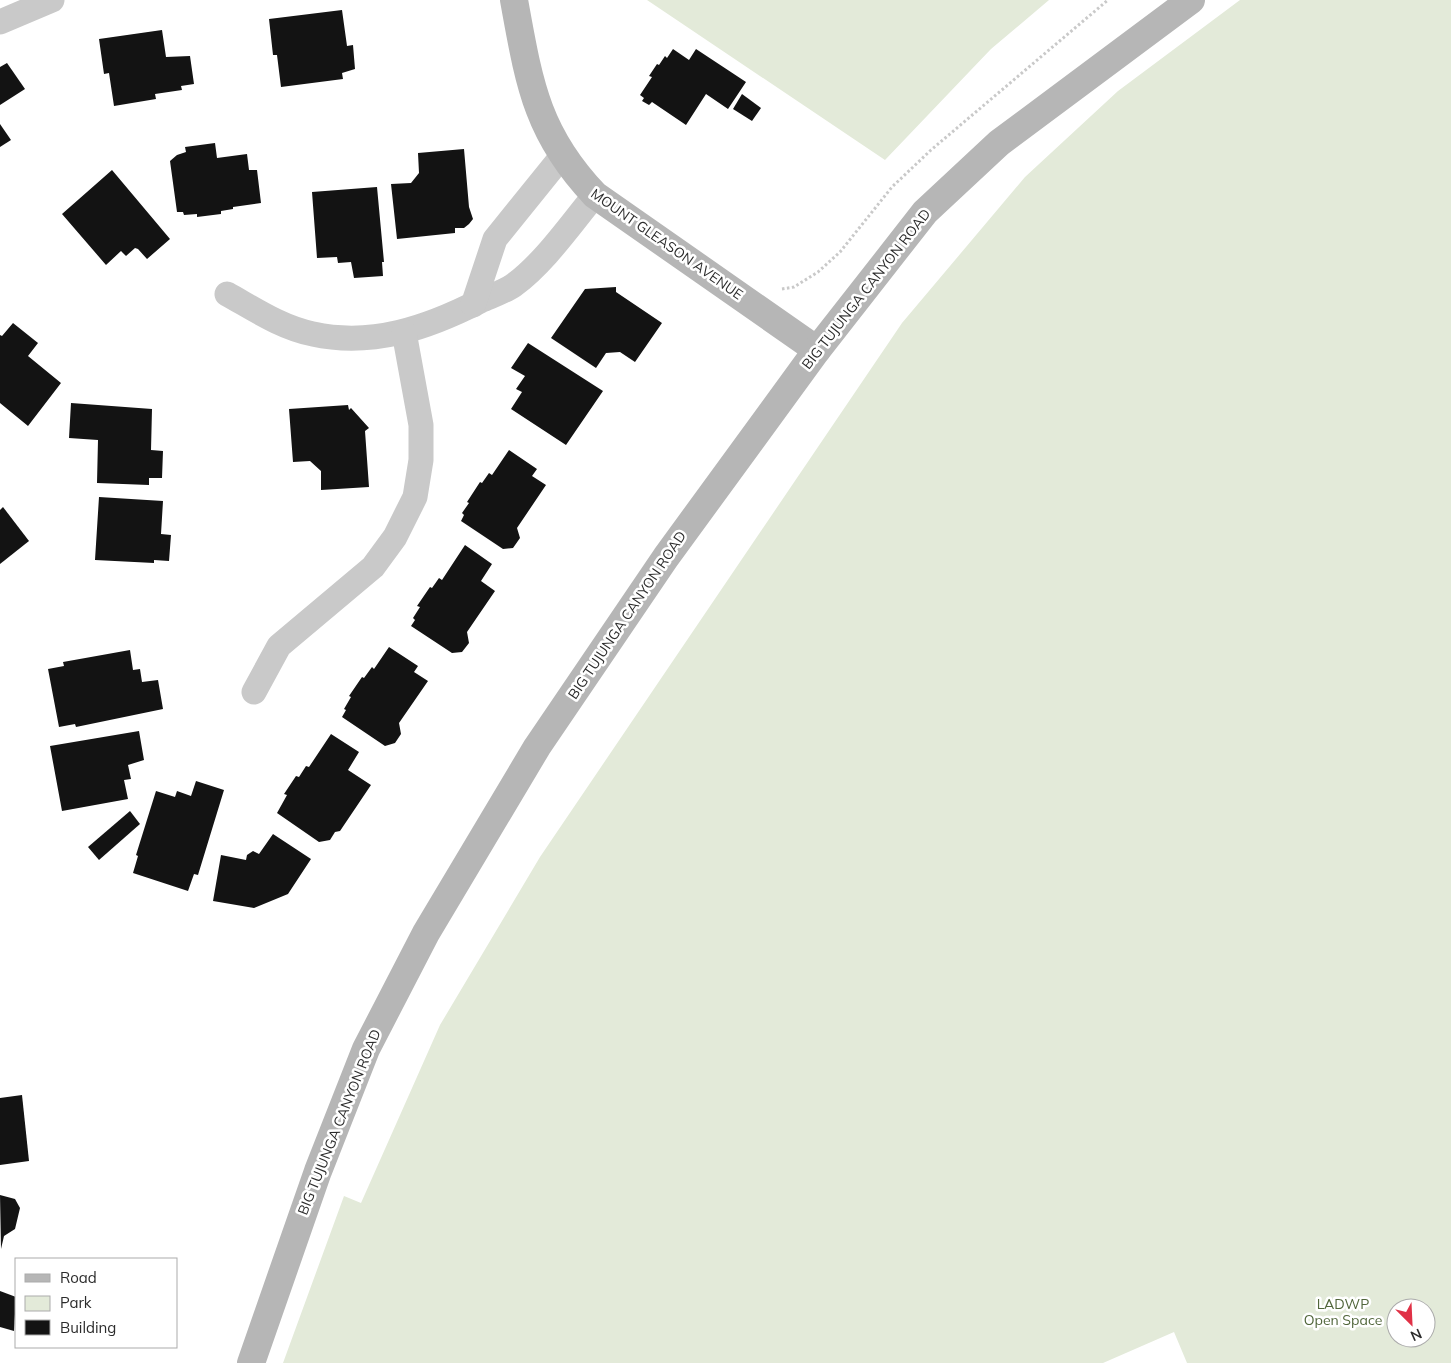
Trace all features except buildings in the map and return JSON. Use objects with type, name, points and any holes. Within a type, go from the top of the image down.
[{"type":"street","points":[[0,22],[52,0]]},
{"type":"street","name":"MOUNT GLEASON AVENUE","points":[[514,0],[527,73],[541,116],[562,156],[595,196],[816,350]]},
{"type":"street","name":"BIG TUJUNGA CANYON ROAD","points":[[251,1363],[314,1180],[366,1049],[426,933],[543,739],[666,557],[816,350],[925,212],[999,143],[1191,0]]},
{"type":"street","points":[[473,305],[495,239],[562,156]]},
{"type":"street","points":[[227,294],[278,322],[312,334],[360,338],[404,332],[436,322],[514,285],[543,257],[595,196]]},
{"type":"street","points":[[254,692],[279,646],[373,567],[395,537],[414,496],[420,460],[421,426],[404,332]]},
{"type":"path","points":[[748,301],[794,287],[818,272],[840,252],[892,188],[931,150],[1108,0]]},
{"type":"green space","points":[[647,0],[1049,0],[991,49],[885,160]]},
{"type":"green space","name":"LADWP Open Space","points":[[1240,0],[1451,0],[1451,1363],[1187,1363],[1174,1332],[1103,1363],[283,1363],[344,1196],[361,1203],[440,1025],[540,857],[902,323],[1025,177],[1118,91]]}]
